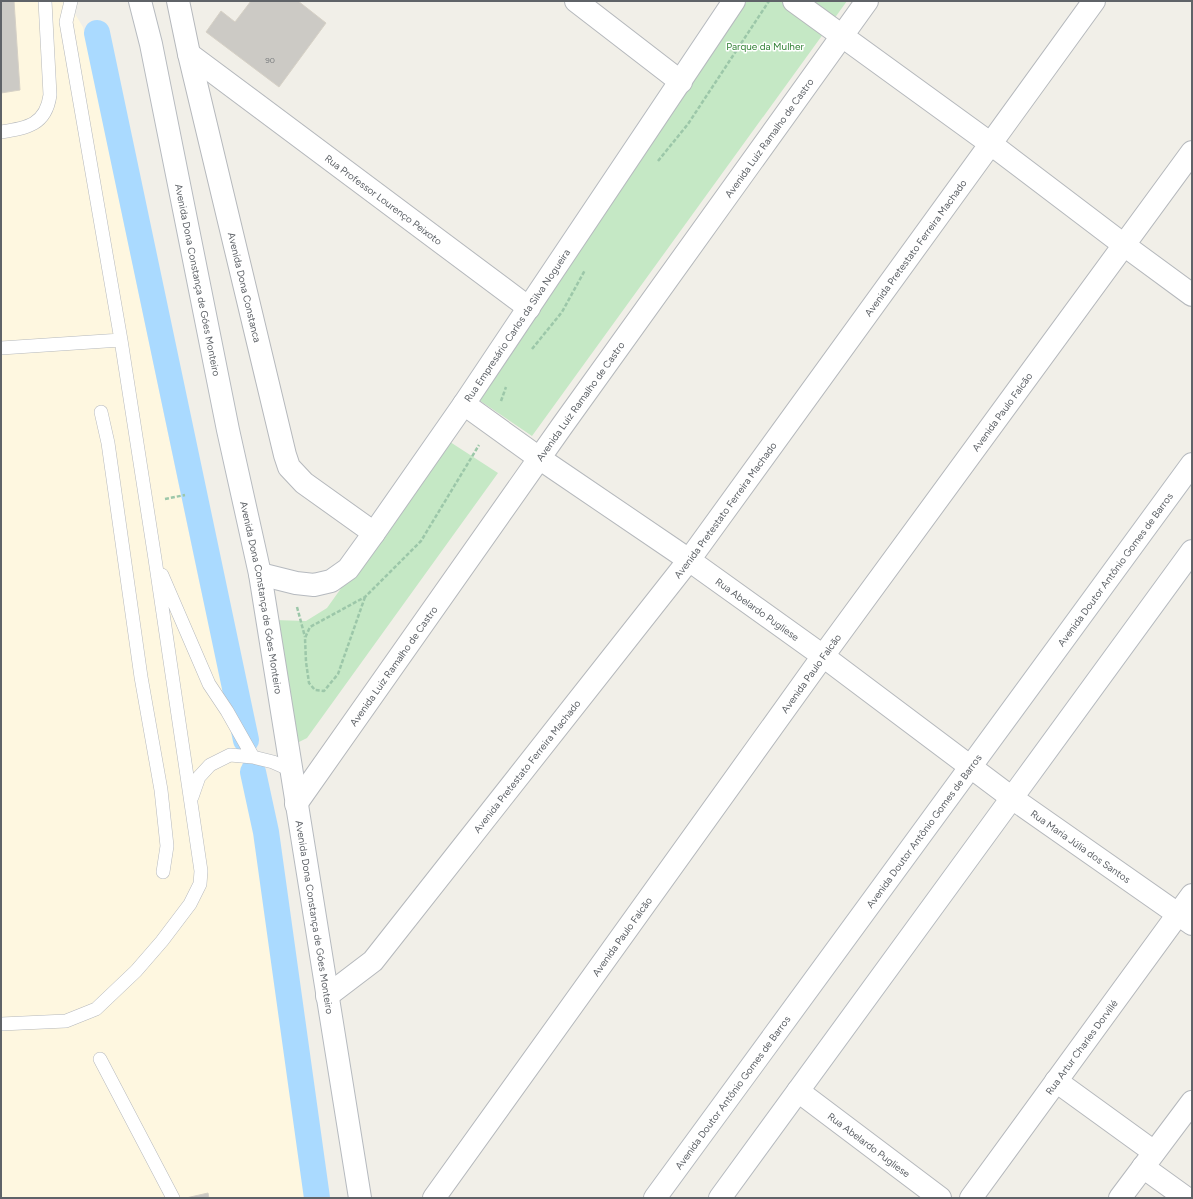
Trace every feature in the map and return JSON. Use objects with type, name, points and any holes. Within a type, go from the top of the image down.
[{"type":"street","name":"Avenida Dona Constança de Góes Monteiro","points":[[140,1],[151,44],[227,422],[260,574],[360,1198]]},
{"type":"street","name":"Avenida Dona Constanca","points":[[178,1],[189,54],[284,455],[290,467],[304,483],[374,534]]},
{"type":"street","points":[[576,1],[681,82]]},
{"type":"street","name":"Rua Empresário Carlos da Silva Nogueira","points":[[260,574],[290,582],[314,585],[331,581],[348,569],[464,404],[734,1]]},
{"type":"street","points":[[794,1],[991,144],[1192,295]]},
{"type":"street","name":"Avenida Luiz Ramalho de Castro","points":[[296,804],[539,458],[867,1]]},
{"type":"street","name":"Avenida Pretestato Ferreira Machado","points":[[328,996],[373,961],[689,560],[1094,1]]},
{"type":"street","name":"Rua Professor Lourenço Peixoto","points":[[189,54],[529,308]]},
{"type":"street","points":[[200,98],[213,88],[238,90]]},
{"type":"street","name":"Avenida Paulo Falcão","points":[[434,1198],[823,656],[1192,152]]},
{"type":"street","name":"Rua Abelardo Pugliese","points":[[464,404],[539,458],[689,560],[823,656],[970,767]]},
{"type":"street","name":"Avenida Doutor Antônio Gomes de Barros","points":[[656,1198],[1192,464]]},
{"type":"street","points":[[720,1198],[1192,551]]},
{"type":"street","name":"Rua Maria Júlia dos Santos","points":[[970,767],[1185,919]]},
{"type":"street","name":"Rua Artur Charles Dorvillé","points":[[971,1198],[1056,1081],[1185,919],[1192,895]]},
{"type":"street","points":[[1056,1081],[1148,1160],[1186,1198]]},
{"type":"street","name":"Rua Abelardo Pugliese","points":[[798,1091],[940,1198]]},
{"type":"street","points":[[1120,1198],[1192,1102]]},
{"type":"lane","points":[[1,132],[31,126],[39,121],[48,107],[50,95],[45,1]]},
{"type":"lane","points":[[1,1024],[66,1021],[96,1009],[136,971],[162,941],[190,904],[200,884],[201,871],[121,340],[66,22],[71,1]]},
{"type":"lane","points":[[1,348],[121,340]]},
{"type":"lane","points":[[101,412],[108,443],[141,677],[161,790],[167,846],[163,872]]},
{"type":"lane","points":[[155,559],[208,684],[228,711],[253,757]]},
{"type":"lane","points":[[191,800],[199,777],[210,764],[230,755],[253,757],[273,762],[291,770]]},
{"type":"lane","points":[[100,1059],[173,1198]]},
{"type":"path","points":[[654,166],[688,124],[769,1]]},
{"type":"path","points":[[530,352],[562,312],[588,263]]},
{"type":"path","points":[[305,638],[310,627],[365,597],[421,541],[492,424],[508,382]]},
{"type":"path","points":[[162,500],[185,495]]},
{"type":"path","points":[[290,582],[305,638],[308,683],[315,690],[324,690],[338,674],[365,597]]},
{"type":"shaded area","points":[[1,1],[67,1],[83,27],[199,581],[253,811],[306,1198],[1,1198]]},
{"type":"green space","name":"Parque da Mulher","points":[[747,1],[847,1],[532,436],[476,398]]},
{"type":"green space","points":[[447,440],[498,473],[307,738],[293,745],[274,620],[306,621],[327,608]]},
{"type":"building","points":[[1,1],[14,1],[20,90],[1,93]]},
{"type":"building","points":[[251,1],[298,1],[326,23],[279,87],[206,32],[221,11],[235,22]]},
{"type":"building","points":[[208,1193],[209,1198],[186,1198]]},
{"type":"waterway","points":[[97,33],[246,740]]},
{"type":"waterway","points":[[253,772],[266,832],[317,1198]]}]
